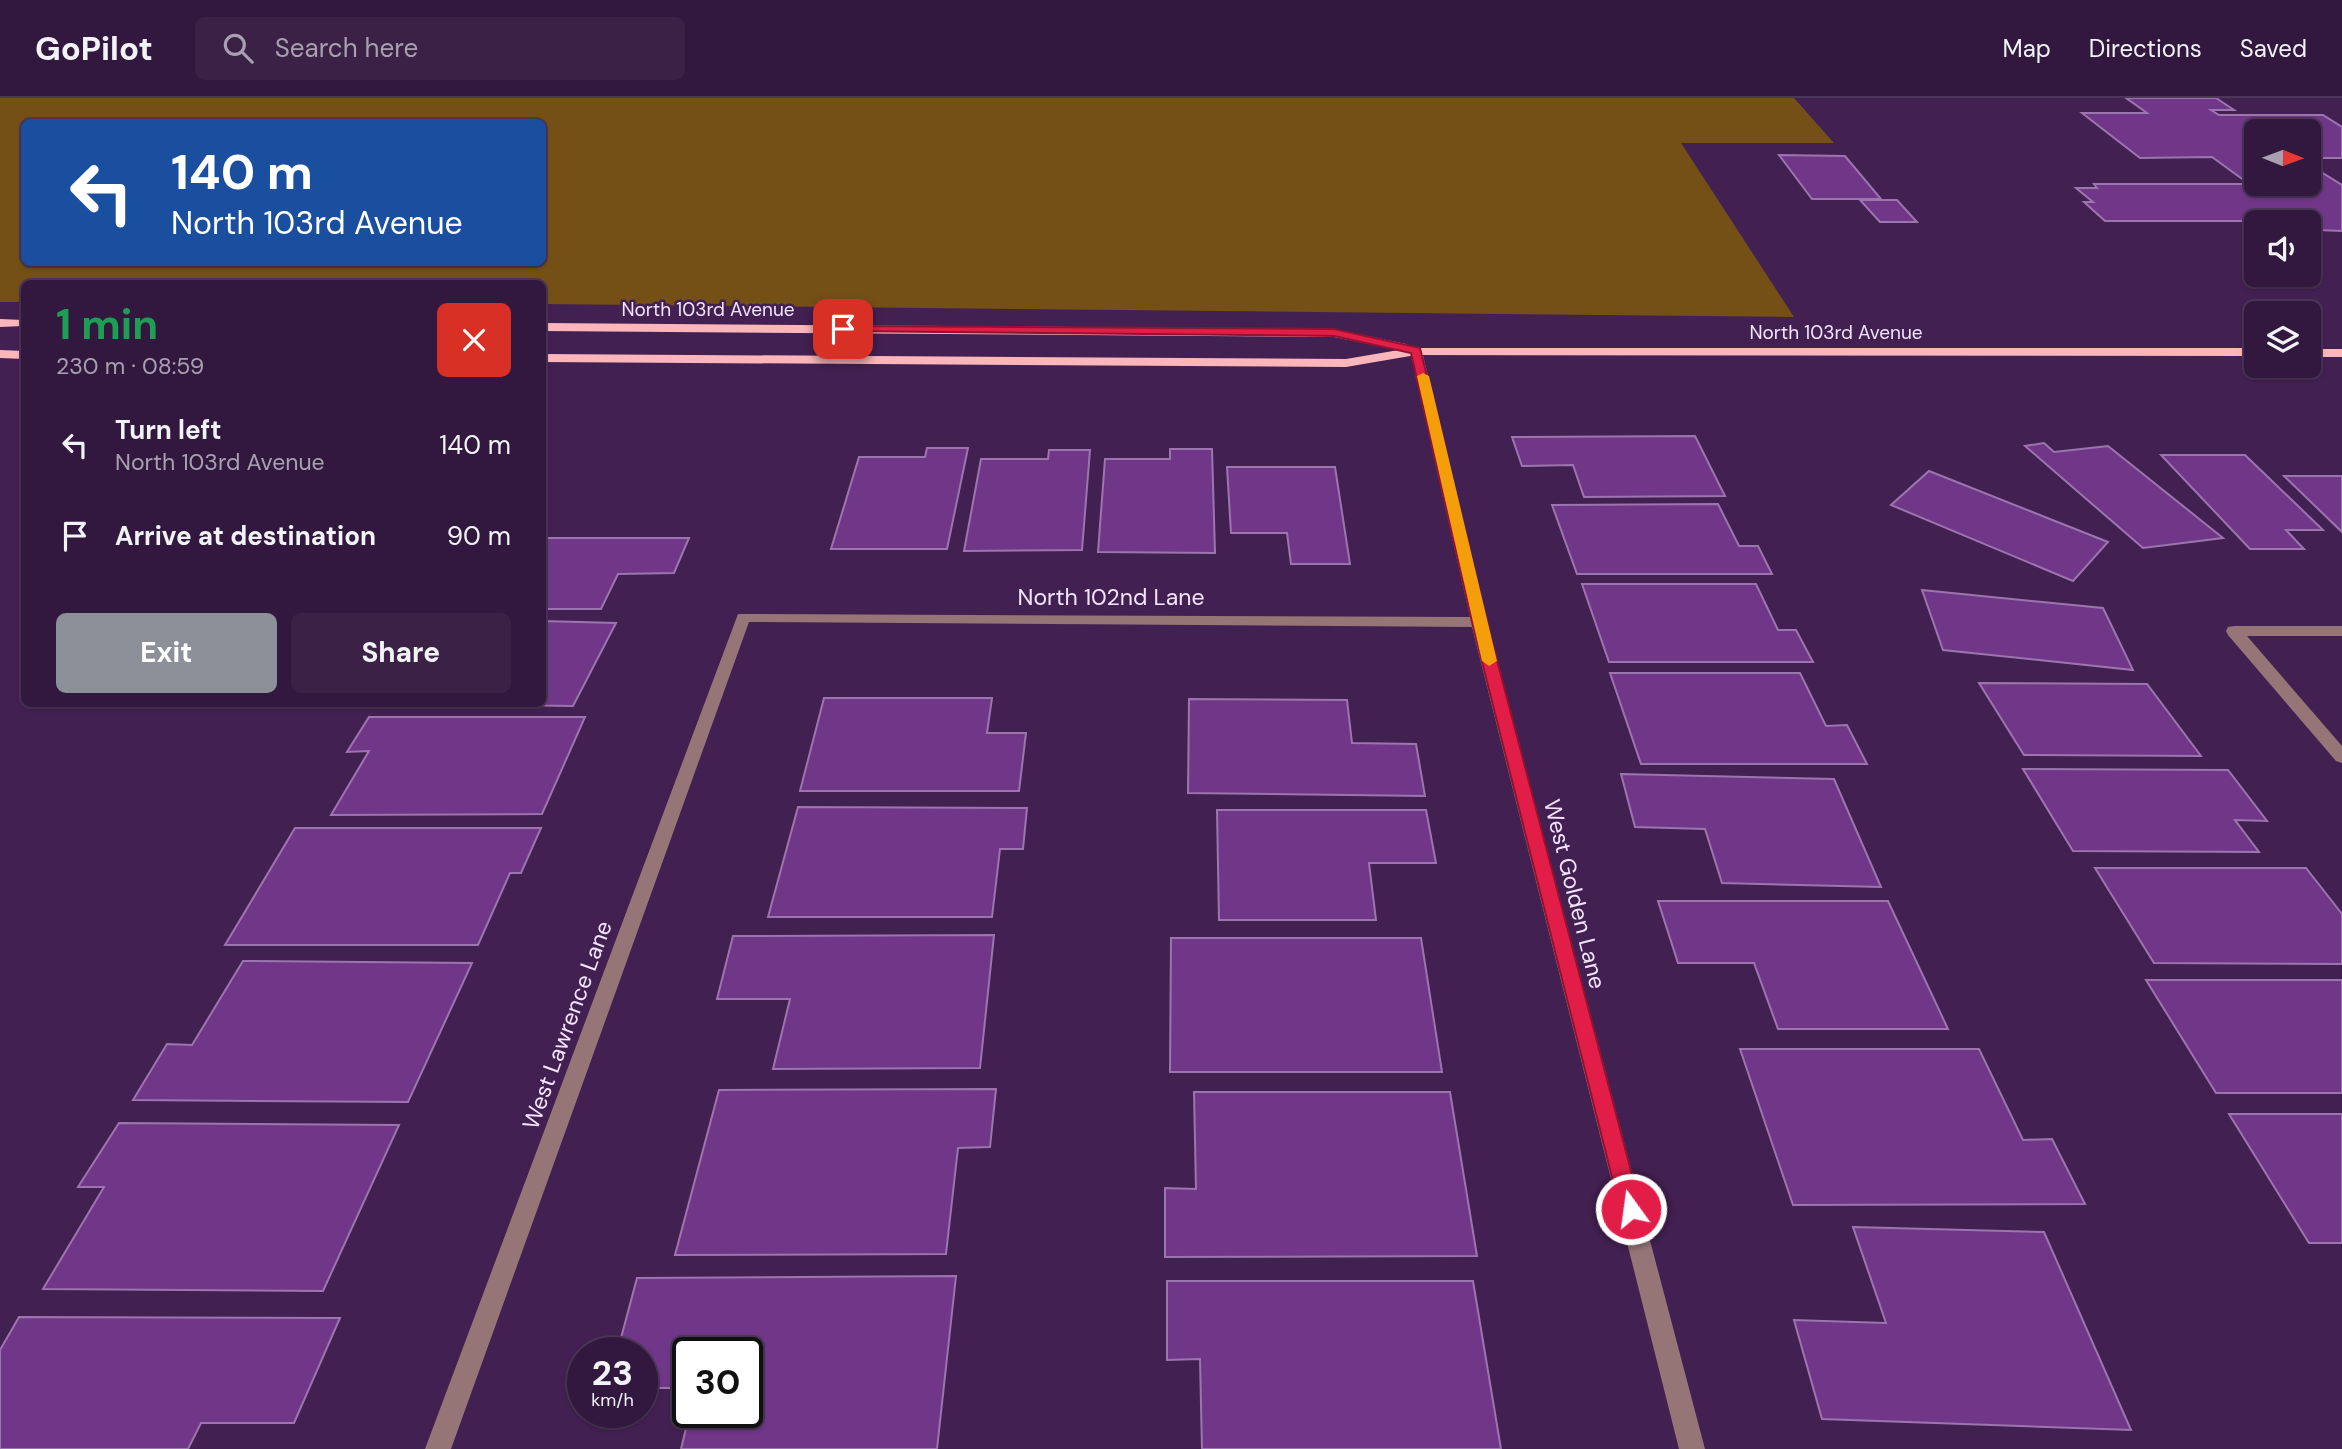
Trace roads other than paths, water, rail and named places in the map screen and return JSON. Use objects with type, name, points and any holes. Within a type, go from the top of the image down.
[{"type":"main road","points":[[0,323],[21,323]]},
{"type":"main road","name":"North 103rd Avenue","points":[[546,327],[1334,332],[1416,351]]},
{"type":"main road","name":"North 103rd Avenue","points":[[546,358],[1346,363],[1416,351],[2244,352]]},
{"type":"main road","points":[[2321,353],[2342,353]]},
{"type":"main road","points":[[0,354],[21,355]]},
{"type":"street","name":"West Golden Lane","points":[[1416,351],[1479,622],[1692,1449]]},
{"type":"street","name":"North 102nd Lane","points":[[743,617],[1479,622]]},
{"type":"street","name":"West Lawrence Lane","points":[[438,1449],[743,617]]},
{"type":"street","points":[[2342,631],[2234,631],[2342,757]]}]
